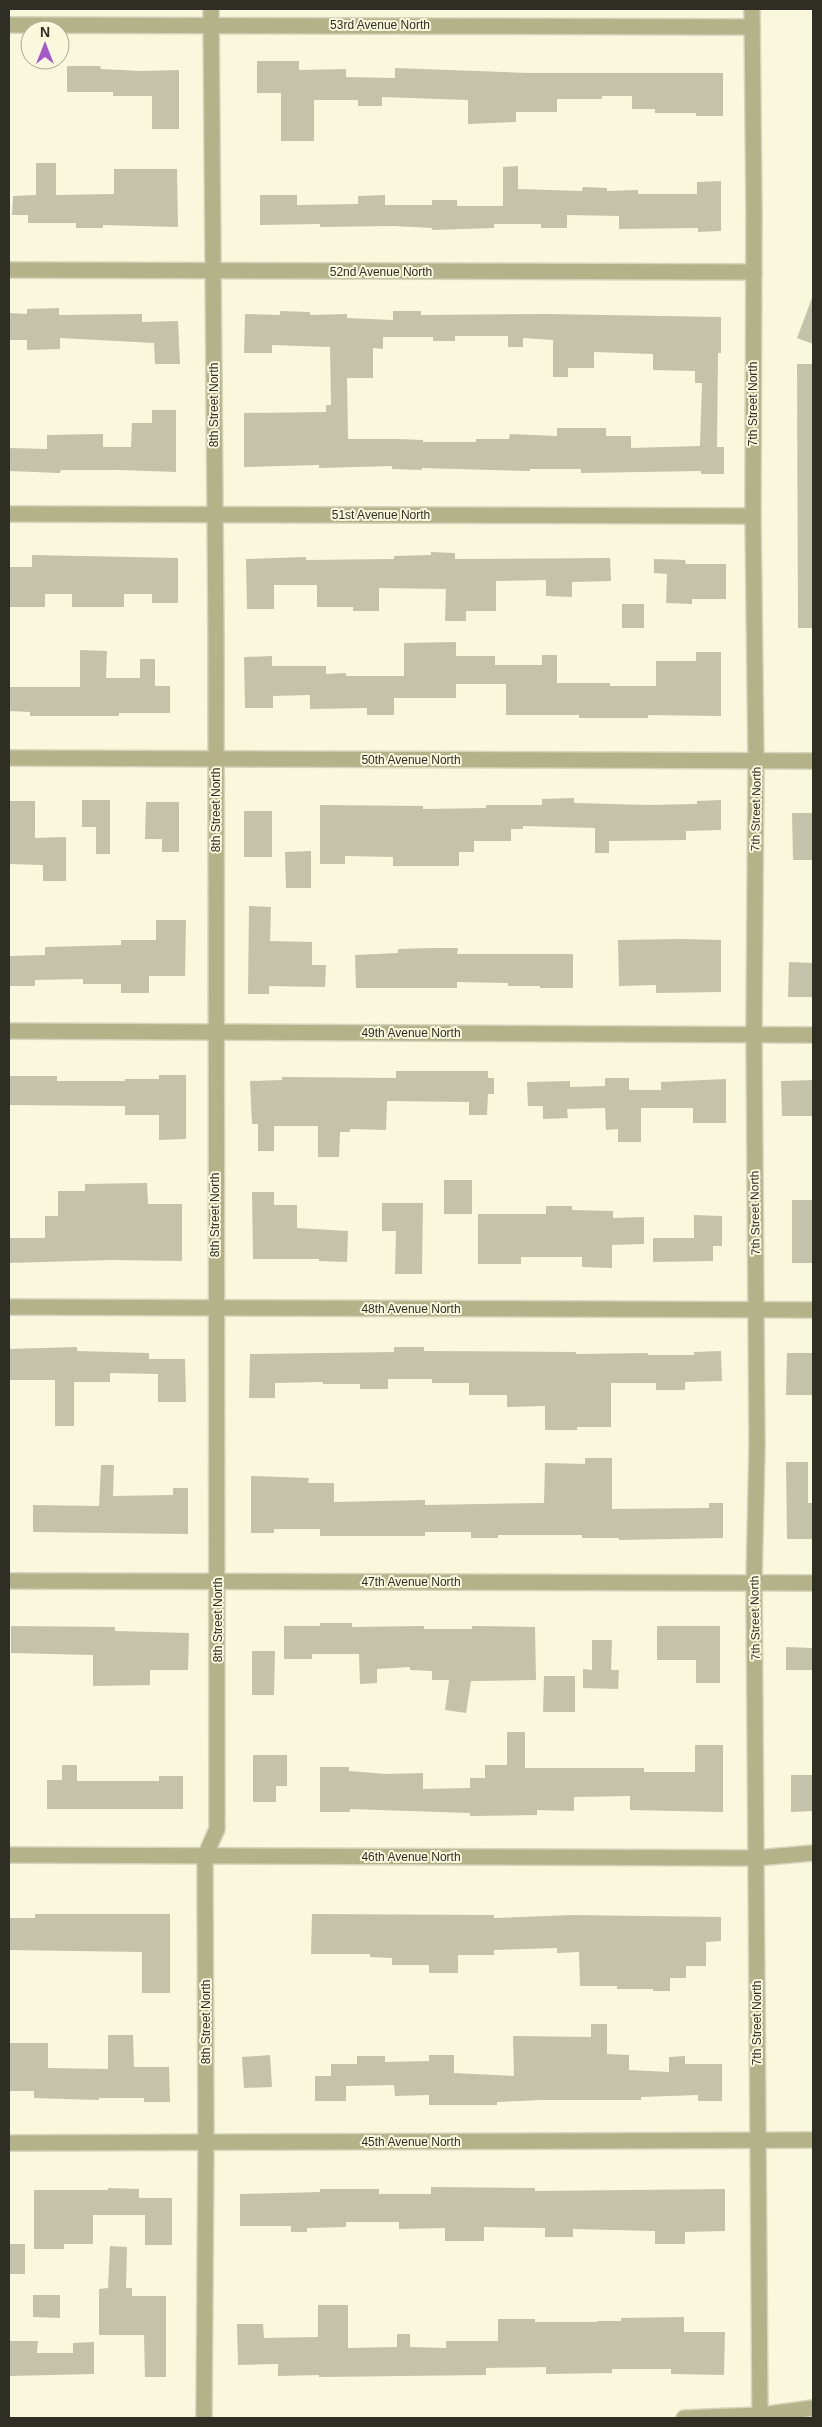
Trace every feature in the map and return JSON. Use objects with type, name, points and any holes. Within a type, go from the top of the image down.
[{"type":"street","name":"8th Street North","points":[[204,2418],[206,2142],[205,1856],[217,1829],[218,1582],[215,1309],[216,759],[214,272],[211,9]]},
{"type":"street","name":"7th Street North","points":[[752,9],[753,516],[756,761],[754,1583],[760,2416]]},
{"type":"street","name":"53rd Avenue North","points":[[9,25],[752,27]]},
{"type":"street","name":"52nd Avenue North","points":[[9,270],[754,272]]},
{"type":"street","name":"51st Avenue North","points":[[9,514],[753,516]]},
{"type":"street","name":"50th Avenue North","points":[[9,758],[813,761]]},
{"type":"street","name":"49th Avenue North","points":[[9,1031],[813,1035]]},
{"type":"street","name":"48th Avenue North","points":[[9,1307],[813,1310]]},
{"type":"street","name":"47th Avenue North","points":[[9,1581],[813,1583]]},
{"type":"street","name":"46th Avenue North","points":[[9,1855],[756,1858],[813,1853]]},
{"type":"street","name":"45th Avenue North","points":[[9,2143],[813,2140]]},
{"type":"street","points":[[684,2418],[760,2416],[813,2408]]},
{"type":"building","points":[[257,61],[299,61],[299,70],[346,69],[346,77],[395,78],[395,68],[529,73],[723,73],[723,116],[696,116],[696,113],[655,113],[655,109],[632,109],[632,96],[602,96],[602,99],[557,99],[557,112],[516,112],[516,122],[468,124],[468,100],[382,97],[382,106],[358,106],[358,100],[314,100],[314,141],[281,141],[281,93],[257,93]]},
{"type":"building","points":[[70,66],[100,66],[101,69],[141,71],[179,70],[179,129],[152,129],[152,96],[113,96],[113,92],[67,92],[67,70],[70,70]]},
{"type":"building","points":[[36,163],[56,163],[56,195],[114,194],[114,169],[177,169],[178,227],[103,225],[103,228],[76,228],[76,223],[28,223],[28,215],[12,215],[13,196],[36,195]]},
{"type":"building","points":[[518,166],[518,189],[582,191],[583,187],[607,188],[607,191],[638,190],[638,194],[697,194],[697,182],[721,181],[721,231],[698,232],[698,228],[619,229],[619,216],[567,215],[567,228],[541,228],[541,224],[494,224],[494,228],[432,230],[432,228],[393,226],[320,227],[320,224],[260,225],[260,195],[297,195],[297,205],[358,204],[358,196],[385,195],[385,205],[432,205],[432,200],[457,200],[457,206],[503,206],[503,167]]},
{"type":"building","points":[[813,299],[813,344],[797,338]]},
{"type":"building","points":[[59,308],[59,315],[142,314],[142,322],[178,321],[180,364],[155,364],[154,343],[60,338],[60,349],[27,350],[27,340],[9,340],[9,313],[27,314],[27,309]]},
{"type":"building","points":[[280,311],[310,312],[310,315],[347,314],[347,318],[393,320],[393,311],[421,311],[421,315],[547,314],[721,317],[721,353],[718,353],[717,447],[724,447],[724,474],[701,474],[701,471],[581,473],[581,469],[530,469],[530,471],[422,468],[422,470],[392,469],[392,466],[319,468],[319,465],[244,467],[244,413],[326,412],[326,405],[331,405],[330,347],[272,345],[272,353],[244,353],[245,314],[280,315]],"holes":[[[455,336],[508,336],[508,347],[523,347],[523,338],[553,340],[553,377],[568,377],[568,368],[594,368],[594,352],[653,354],[653,370],[695,371],[695,383],[702,383],[700,446],[631,448],[631,436],[606,436],[606,428],[557,428],[557,436],[510,434],[509,439],[476,439],[476,442],[348,439],[347,378],[373,378],[373,348],[383,349],[383,337],[433,337],[433,341],[455,341]]]},
{"type":"building","points":[[797,364],[813,364],[813,628],[798,628]]},
{"type":"building","points":[[152,410],[176,410],[176,472],[61,470],[60,473],[9,471],[9,448],[47,449],[47,435],[103,434],[103,447],[131,447],[132,423],[152,423]]},
{"type":"building","points":[[431,552],[455,553],[455,559],[610,558],[611,581],[572,582],[572,597],[546,596],[546,580],[496,581],[496,611],[466,611],[466,621],[445,621],[446,589],[379,588],[379,611],[353,611],[353,607],[317,607],[317,585],[274,585],[274,609],[247,609],[246,559],[306,557],[306,560],[394,559],[394,556],[431,555]]},
{"type":"building","points":[[32,555],[178,558],[178,603],[152,603],[152,594],[124,594],[124,607],[72,607],[72,594],[45,594],[45,607],[9,607],[9,567],[32,567]]},
{"type":"building","points":[[654,559],[685,560],[686,564],[726,564],[726,599],[692,599],[692,604],[666,603],[667,574],[654,573]]},
{"type":"building","points":[[622,604],[644,604],[644,628],[622,628]]},
{"type":"building","points":[[456,642],[456,656],[495,656],[495,665],[542,665],[542,655],[557,655],[557,683],[610,683],[610,686],[656,686],[656,661],[696,661],[696,652],[721,652],[721,716],[648,715],[648,718],[579,718],[579,715],[506,715],[506,684],[456,684],[456,698],[394,698],[394,715],[367,715],[367,708],[310,709],[310,695],[273,696],[273,708],[245,708],[244,657],[272,656],[272,666],[326,666],[326,674],[346,673],[346,676],[404,676],[404,643]]},
{"type":"building","points":[[80,650],[107,651],[106,678],[140,678],[140,659],[155,659],[155,686],[170,686],[170,713],[119,713],[119,716],[30,716],[30,712],[9,711],[9,687],[80,687]]},
{"type":"building","points":[[574,798],[574,803],[648,805],[697,804],[697,801],[721,800],[721,830],[686,831],[686,840],[609,841],[609,853],[595,853],[595,828],[523,826],[523,829],[511,829],[511,841],[474,841],[474,852],[459,852],[459,866],[393,866],[393,857],[345,856],[345,864],[320,864],[320,805],[423,806],[423,809],[486,808],[486,805],[542,805],[542,799]]},
{"type":"building","points":[[82,800],[110,800],[110,854],[96,854],[96,827],[82,827]]},
{"type":"building","points":[[9,801],[35,801],[35,838],[66,837],[66,881],[43,881],[43,865],[9,864]]},
{"type":"building","points":[[146,802],[179,802],[179,852],[162,852],[162,839],[145,839]]},
{"type":"building","points":[[244,811],[272,811],[272,857],[244,857]]},
{"type":"building","points":[[792,813],[813,813],[813,860],[793,860]]},
{"type":"building","points":[[311,851],[311,888],[286,888],[285,852]]},
{"type":"building","points":[[249,906],[271,907],[270,941],[312,942],[312,965],[326,965],[325,987],[269,986],[269,994],[248,994]]},
{"type":"building","points":[[156,920],[186,920],[185,976],[149,976],[149,993],[121,993],[121,984],[83,984],[83,979],[35,980],[35,986],[10,986],[10,956],[45,955],[45,947],[121,945],[121,940],[156,940]]},
{"type":"building","points":[[618,940],[721,940],[721,992],[656,993],[656,985],[619,986]]},
{"type":"building","points":[[458,948],[457,954],[573,954],[573,988],[540,988],[540,986],[508,986],[508,983],[457,982],[457,988],[356,988],[355,955],[398,953],[398,949]]},
{"type":"building","points":[[789,962],[813,963],[813,997],[788,997]]},
{"type":"building","points":[[396,1071],[488,1071],[488,1078],[494,1078],[494,1094],[488,1094],[487,1115],[469,1115],[469,1102],[387,1101],[386,1130],[350,1129],[350,1132],[340,1132],[339,1157],[318,1157],[318,1126],[274,1126],[274,1151],[258,1151],[258,1124],[252,1124],[250,1081],[282,1080],[282,1077],[396,1078]]},
{"type":"building","points":[[159,1075],[186,1075],[186,1139],[159,1140],[159,1115],[125,1115],[125,1106],[9,1105],[9,1076],[57,1076],[57,1081],[125,1081],[125,1079],[159,1079]]},
{"type":"building","points":[[605,1078],[629,1078],[629,1090],[661,1090],[661,1082],[726,1079],[726,1123],[693,1123],[693,1108],[641,1108],[641,1142],[618,1142],[618,1129],[606,1130],[605,1108],[567,1109],[568,1118],[543,1119],[543,1106],[528,1106],[527,1082],[570,1081],[570,1087],[605,1086]]},
{"type":"building","points":[[813,1080],[813,1116],[782,1116],[781,1081]]},
{"type":"building","points":[[444,1180],[472,1180],[472,1214],[444,1214]]},
{"type":"building","points":[[147,1183],[148,1204],[182,1204],[182,1261],[111,1260],[9,1263],[9,1238],[45,1238],[45,1216],[58,1216],[58,1191],[85,1191],[85,1184]]},
{"type":"building","points":[[252,1192],[274,1192],[274,1205],[297,1205],[297,1228],[348,1231],[347,1262],[319,1261],[319,1259],[253,1259]]},
{"type":"building","points":[[792,1200],[813,1200],[813,1263],[792,1263]]},
{"type":"building","points":[[382,1203],[423,1203],[422,1274],[395,1274],[396,1231],[382,1231]]},
{"type":"building","points":[[546,1206],[572,1206],[572,1210],[613,1211],[613,1218],[644,1217],[644,1244],[612,1245],[612,1268],[582,1267],[582,1257],[521,1257],[521,1264],[478,1264],[478,1214],[546,1214]]},
{"type":"building","points":[[694,1215],[722,1216],[722,1246],[713,1246],[713,1261],[653,1262],[653,1238],[694,1238]]},
{"type":"building","points":[[77,1347],[77,1351],[149,1353],[149,1359],[185,1359],[186,1402],[158,1402],[158,1374],[110,1373],[110,1382],[74,1382],[74,1426],[55,1426],[55,1380],[9,1380],[9,1349]]},
{"type":"building","points":[[394,1347],[424,1347],[424,1351],[576,1352],[576,1354],[648,1353],[648,1355],[694,1355],[694,1352],[721,1351],[722,1381],[685,1382],[685,1390],[656,1390],[656,1383],[611,1383],[611,1427],[577,1427],[577,1430],[545,1430],[545,1406],[507,1407],[507,1395],[469,1395],[469,1383],[432,1383],[432,1379],[388,1379],[388,1389],[360,1389],[360,1384],[323,1384],[323,1382],[275,1383],[275,1398],[249,1398],[250,1354],[394,1352]]},
{"type":"building","points":[[787,1353],[813,1353],[813,1395],[786,1395]]},
{"type":"building","points":[[585,1458],[612,1458],[612,1509],[709,1508],[709,1503],[723,1503],[723,1538],[619,1540],[619,1538],[582,1538],[582,1535],[498,1535],[498,1538],[471,1538],[471,1532],[425,1532],[425,1536],[320,1536],[320,1529],[274,1529],[274,1533],[251,1533],[251,1476],[309,1478],[308,1483],[334,1483],[334,1502],[425,1500],[425,1505],[544,1503],[545,1463],[585,1464]]},
{"type":"building","points":[[786,1462],[808,1462],[808,1503],[812,1503],[812,1539],[787,1539]]},
{"type":"building","points":[[101,1465],[114,1465],[113,1496],[173,1495],[173,1488],[188,1488],[188,1534],[33,1532],[33,1505],[99,1506]]},
{"type":"building","points":[[320,1623],[352,1623],[352,1627],[424,1626],[424,1629],[472,1629],[472,1626],[535,1627],[536,1680],[471,1681],[466,1713],[445,1710],[449,1680],[432,1680],[432,1671],[410,1670],[410,1667],[377,1669],[377,1683],[360,1684],[359,1654],[312,1654],[312,1659],[284,1659],[284,1626],[320,1626]]},
{"type":"building","points":[[11,1626],[115,1627],[115,1631],[189,1633],[188,1670],[150,1670],[150,1685],[93,1686],[93,1655],[11,1653]]},
{"type":"building","points":[[657,1626],[720,1626],[720,1683],[696,1683],[696,1660],[657,1660]]},
{"type":"building","points":[[592,1640],[612,1640],[611,1670],[619,1670],[618,1689],[583,1688],[583,1669],[592,1670]]},
{"type":"building","points":[[786,1647],[813,1648],[813,1670],[786,1670]]},
{"type":"building","points":[[252,1651],[275,1651],[274,1695],[252,1695]]},
{"type":"building","points":[[544,1676],[575,1676],[575,1712],[543,1712]]},
{"type":"building","points":[[507,1732],[525,1732],[525,1768],[644,1768],[644,1772],[695,1772],[695,1745],[723,1745],[723,1812],[630,1810],[630,1796],[574,1797],[574,1811],[537,1810],[537,1815],[470,1816],[470,1813],[350,1809],[350,1812],[320,1812],[320,1767],[349,1767],[349,1771],[386,1774],[423,1773],[423,1789],[470,1788],[470,1778],[485,1778],[485,1765],[507,1765]]},
{"type":"building","points":[[253,1755],[287,1755],[287,1786],[276,1786],[276,1802],[253,1802]]},
{"type":"building","points":[[62,1765],[77,1765],[77,1781],[159,1781],[159,1776],[183,1776],[183,1809],[47,1809],[47,1780],[62,1780]]},
{"type":"building","points":[[791,1775],[813,1775],[813,1811],[791,1812]]},
{"type":"building","points":[[35,1914],[170,1914],[170,1993],[142,1993],[142,1952],[9,1950],[9,1918],[35,1918]]},
{"type":"building","points":[[312,1914],[494,1915],[494,1918],[572,1915],[721,1917],[721,1941],[706,1942],[706,1966],[686,1966],[686,1978],[670,1978],[670,1991],[617,1989],[617,1986],[580,1986],[579,1952],[557,1953],[557,1948],[494,1950],[494,1955],[458,1955],[458,1973],[429,1973],[429,1965],[392,1965],[392,1958],[370,1957],[370,1954],[311,1954]]},
{"type":"building","points":[[591,2024],[607,2024],[607,2054],[629,2055],[629,2070],[669,2072],[669,2057],[685,2056],[685,2064],[722,2064],[722,2101],[698,2101],[698,2095],[641,2097],[641,2100],[541,2100],[497,2102],[497,2105],[429,2105],[429,2095],[395,2096],[394,2085],[346,2086],[346,2101],[315,2101],[315,2076],[331,2076],[331,2064],[357,2064],[357,2056],[385,2056],[385,2062],[429,2061],[429,2055],[454,2055],[454,2073],[514,2076],[513,2036],[591,2037]]},
{"type":"building","points":[[108,2035],[133,2035],[134,2067],[169,2067],[170,2102],[144,2102],[144,2098],[99,2098],[99,2100],[34,2098],[34,2091],[9,2091],[9,2043],[48,2043],[48,2068],[108,2069]]},
{"type":"building","points":[[270,2055],[272,2087],[244,2088],[242,2057]]},
{"type":"building","points":[[431,2187],[535,2188],[535,2191],[725,2189],[725,2231],[685,2232],[685,2244],[655,2244],[655,2231],[573,2229],[573,2237],[545,2237],[545,2228],[484,2227],[484,2241],[445,2241],[445,2228],[399,2229],[399,2222],[346,2222],[346,2227],[307,2228],[307,2232],[291,2232],[291,2226],[240,2226],[240,2194],[320,2192],[320,2189],[379,2189],[379,2194],[431,2194]]},
{"type":"building","points":[[108,2188],[139,2189],[139,2198],[172,2198],[172,2245],[145,2245],[145,2215],[93,2215],[93,2244],[64,2244],[64,2249],[34,2249],[34,2190],[108,2190]]},
{"type":"building","points":[[9,2244],[25,2244],[25,2274],[9,2274]]},
{"type":"building","points":[[110,2246],[127,2247],[126,2288],[132,2288],[132,2296],[166,2296],[166,2377],[145,2377],[144,2335],[99,2335],[99,2289],[108,2288]]},
{"type":"building","points":[[33,2295],[60,2295],[60,2318],[33,2317]]},
{"type":"building","points":[[318,2305],[348,2305],[348,2348],[397,2347],[397,2334],[410,2334],[410,2347],[446,2348],[446,2341],[498,2341],[498,2319],[535,2319],[535,2322],[597,2322],[621,2321],[621,2318],[684,2317],[684,2332],[725,2332],[724,2375],[671,2374],[671,2369],[612,2369],[612,2373],[546,2374],[546,2367],[486,2368],[486,2375],[319,2377],[319,2375],[278,2376],[278,2364],[238,2365],[237,2324],[263,2324],[264,2338],[318,2337]]},
{"type":"building","points":[[9,2341],[38,2341],[37,2353],[73,2353],[73,2343],[94,2342],[94,2374],[9,2376]]}]
